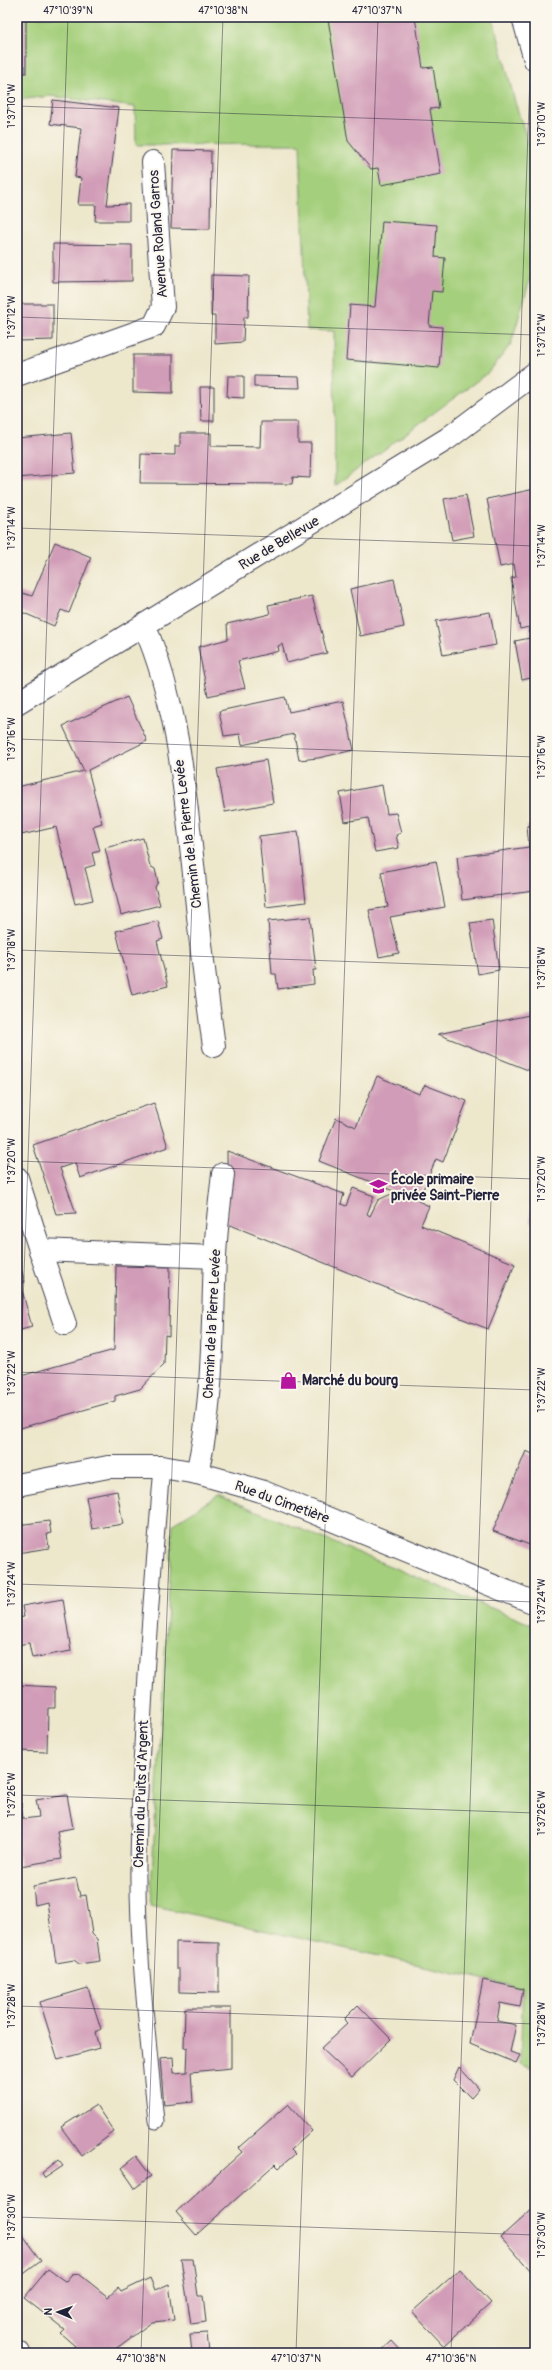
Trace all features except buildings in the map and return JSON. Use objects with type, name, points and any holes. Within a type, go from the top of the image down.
[{"type":"street","points":[[523,17],[535,60]]},
{"type":"street","name":"Avenue Roland Garros","points":[[17,374],[154,326],[163,307],[153,162]]},
{"type":"street","name":"Rue de Bellevue","points":[[17,703],[447,439],[535,373]]},
{"type":"street","name":"Chemin de la Pierre Levée","points":[[144,625],[154,648],[168,695],[179,752],[187,810],[203,971],[214,1046]]},
{"type":"street","name":"Chemin de la Pierre Levée","points":[[197,1473],[204,1446],[210,1383],[215,1257],[223,1174]]},
{"type":"street","points":[[17,1178],[65,1324]]},
{"type":"street","points":[[40,1250],[215,1257]]},
{"type":"street","name":"Rue du Cimetière","points":[[17,1485],[108,1467],[162,1467],[197,1473],[261,1491],[535,1603]]},
{"type":"lane","name":"Chemin du Puits d'Argent","points":[[156,2121],[142,1963],[138,1865],[146,1668],[162,1467]]},
{"type":"green space","points":[[17,17],[493,17],[515,102],[535,163],[535,262],[511,344],[489,372],[335,486],[334,331],[307,330],[300,144],[136,145],[135,107],[50,96],[17,100]]},
{"type":"green space","points":[[218,1495],[535,1626],[535,2070],[520,2064],[523,1988],[150,1905],[173,1524]]},
{"type":"place","name":"École primaire privée Saint-Pierre","points":[[378,1187]]},
{"type":"place","name":"Marché du bourg","points":[[289,1380]]}]
